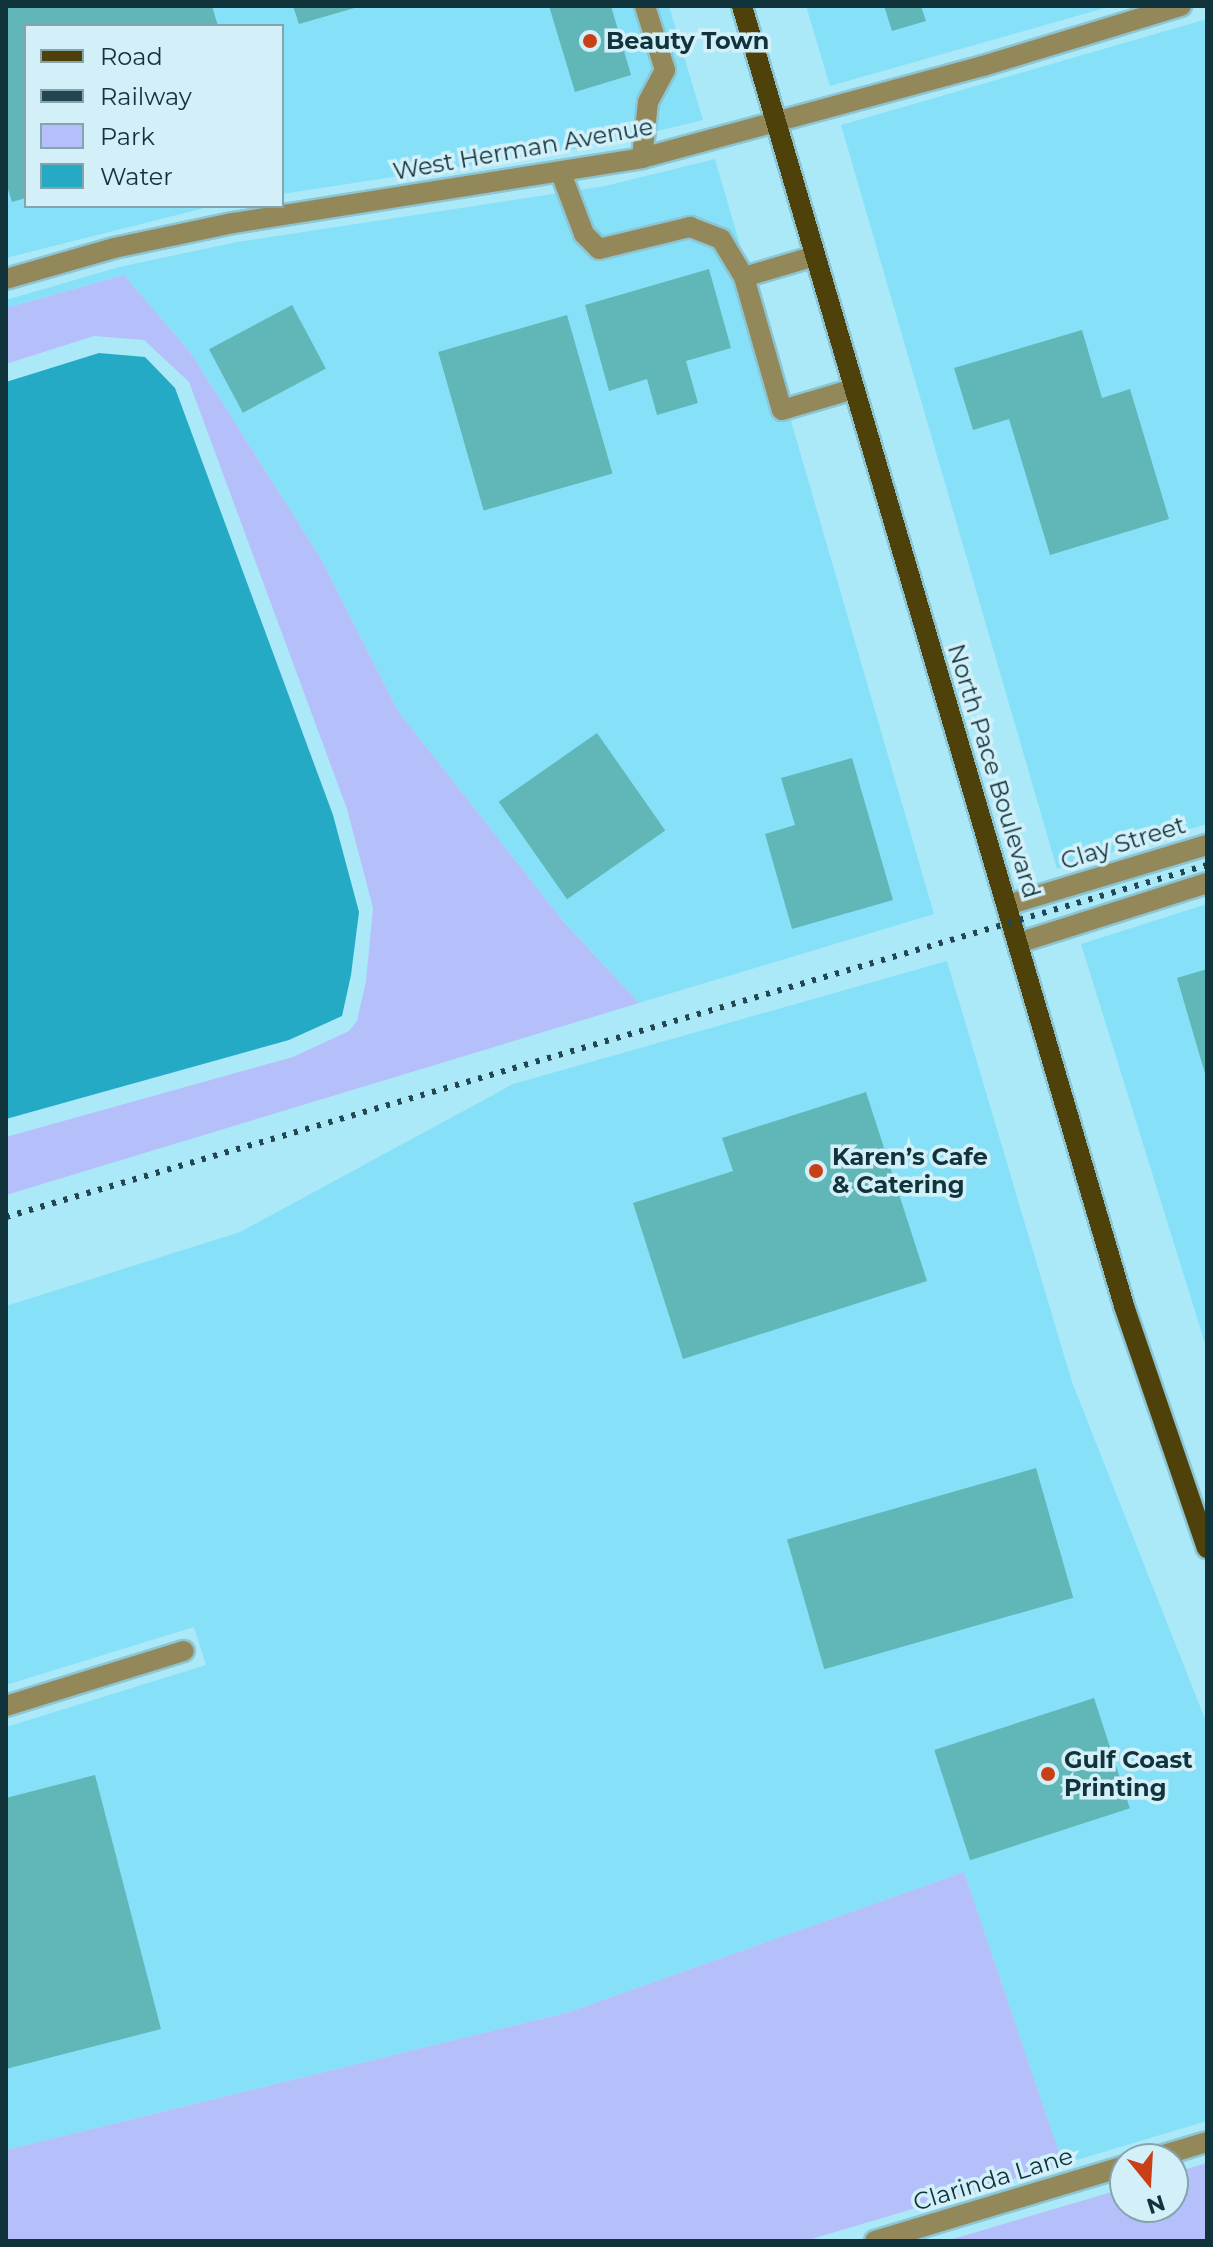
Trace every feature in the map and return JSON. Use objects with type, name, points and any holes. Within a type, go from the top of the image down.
[{"type":"main road","name":"North Pace Boulevard","points":[[742,6],[1124,1306],[1207,1548]]},
{"type":"street","points":[[642,158],[648,102],[665,70],[645,6]]},
{"type":"street","name":"West Herman Avenue","points":[[6,279],[114,248],[233,223],[642,158],[1181,6]]},
{"type":"street","points":[[561,173],[584,234],[599,249],[690,227],[721,239],[744,277],[782,410],[854,389]]},
{"type":"street","points":[[744,277],[815,256]]},
{"type":"street","name":"Clay Street","points":[[1007,905],[1207,845]]},
{"type":"street","points":[[1018,943],[1207,883]]},
{"type":"street","points":[[6,1706],[184,1651]]},
{"type":"street","name":"Clarinda Lane","points":[[875,2241],[1109,2171]]},
{"type":"shaded area","points":[[6,6],[669,6],[703,120],[596,146],[284,194],[284,24],[24,24],[24,208],[205,208],[6,258]]},
{"type":"shaded area","points":[[806,6],[1112,6],[830,86]]},
{"type":"shaded area","points":[[1207,19],[1207,824],[1057,869],[841,125]]},
{"type":"shaded area","points":[[715,159],[934,914],[639,1003],[563,921],[398,711],[320,557],[190,352],[124,275],[6,308],[6,300],[119,267],[237,242],[605,186]]},
{"type":"shaded area","points":[[1207,904],[1207,1350],[1081,944]]},
{"type":"shaded area","points":[[947,961],[1072,1382],[1207,1724],[1207,2121],[1133,2143],[1109,2143],[1109,2150],[1063,2164],[964,1872],[569,2012],[6,2150],[6,1727],[206,1665],[194,1627],[6,1685],[6,1306],[240,1232],[513,1084]]},
{"type":"green space","points":[[124,275],[190,352],[320,557],[398,711],[563,921],[639,1003],[6,1195],[6,1137],[293,1057],[349,1031],[357,1021],[366,981],[373,908],[347,809],[189,382],[144,340],[94,336],[6,364],[6,308]]},
{"type":"green space","points":[[964,1872],[1063,2164],[805,2241],[6,2241],[6,2150],[569,2012]]},
{"type":"green space","points":[[1207,2163],[1207,2241],[946,2241],[1109,2193],[1109,2223],[1189,2223],[1189,2168]]},
{"type":"water","points":[[99,353],[145,357],[175,388],[333,815],[359,912],[342,1016],[289,1040],[6,1119],[6,382]]},
{"type":"building","points":[[6,6],[212,6],[217,24],[24,24],[24,199],[12,202],[6,183]]},
{"type":"building","points":[[293,6],[358,6],[358,7],[299,24]]},
{"type":"building","name":"Beauty Town","points":[[549,6],[611,6],[631,75],[575,92]]},
{"type":"building","points":[[884,6],[921,6],[926,21],[892,31]]},
{"type":"building","points":[[709,269],[731,348],[686,361],[698,403],[657,415],[647,379],[609,391],[585,305]]},
{"type":"building","points":[[292,305],[326,369],[243,413],[209,349]]},
{"type":"building","points":[[567,315],[612,474],[484,511],[438,352]]},
{"type":"building","points":[[1082,330],[1102,398],[1130,389],[1169,519],[1050,555],[1009,419],[973,430],[954,368]]},
{"type":"building","points":[[597,733],[665,830],[567,899],[499,802]]},
{"type":"building","points":[[852,758],[893,900],[792,929],[765,834],[795,825],[781,778]]},
{"type":"building","points":[[1207,969],[1207,1076],[1206,1077],[1177,978]]},
{"type":"building","points":[[866,1092],[927,1281],[683,1359],[633,1203],[733,1171],[722,1138]]},
{"type":"building","points":[[1036,1468],[1073,1598],[824,1669],[787,1539]]},
{"type":"building","points":[[1094,1698],[1130,1808],[970,1860],[934,1750]]},
{"type":"building","points":[[95,1775],[161,2029],[6,2069],[6,1798]]},
{"type":"railway","points":[[6,1217],[1207,865]]},
{"type":"place","name":"Beauty Town","points":[[590,41]]},
{"type":"place","name":"Karen’s Cafe & Catering","points":[[816,1171]]},
{"type":"place","name":"Gulf Coast Printing","points":[[1048,1774]]}]
